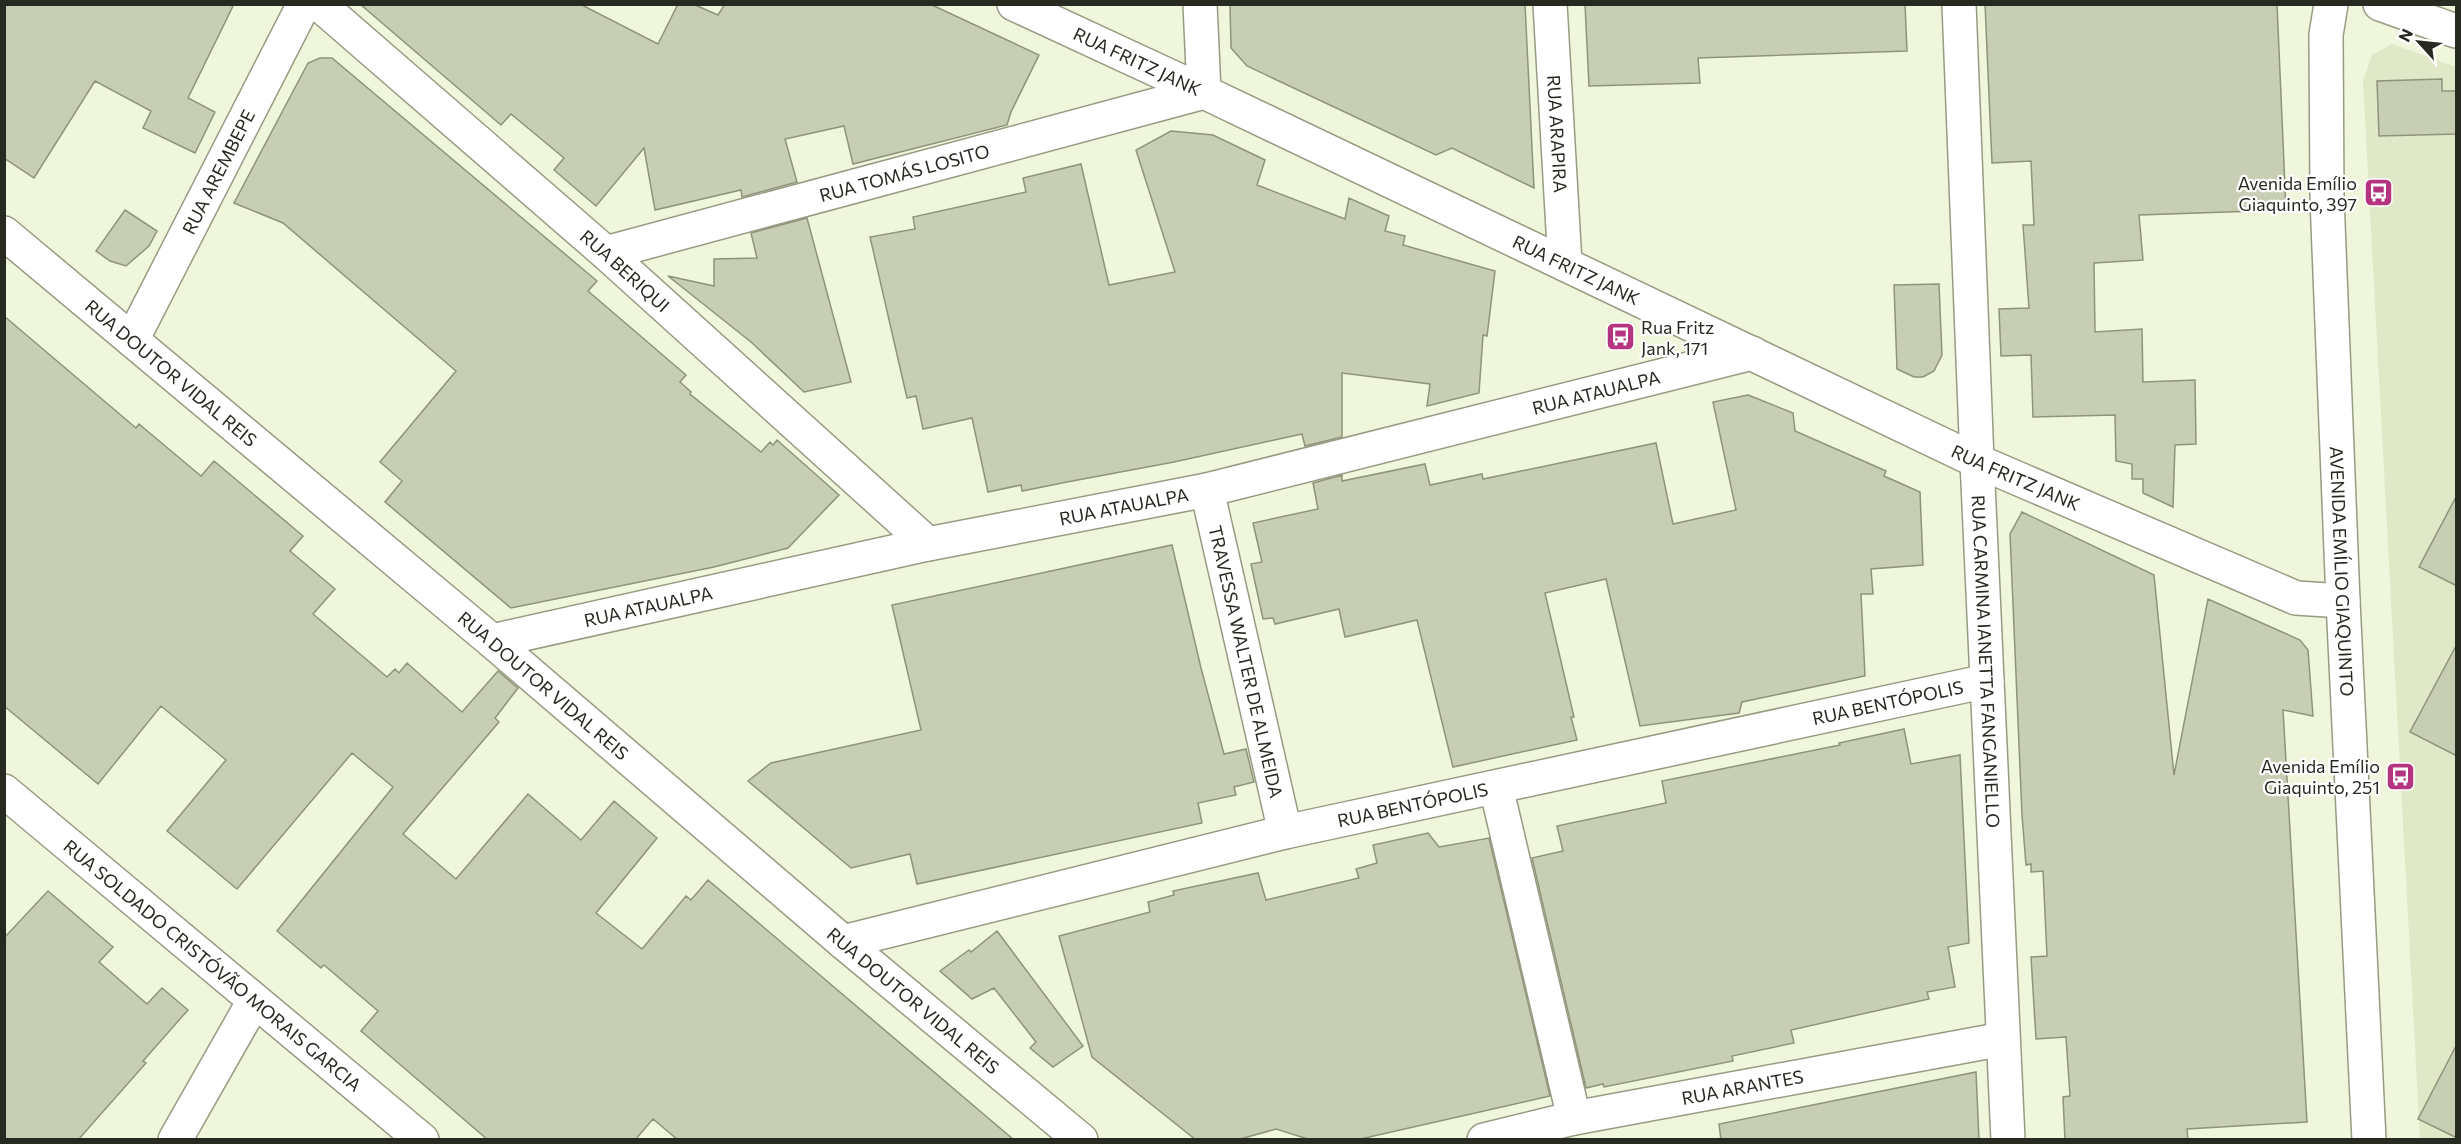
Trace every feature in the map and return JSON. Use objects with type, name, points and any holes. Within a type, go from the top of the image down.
[{"type":"street","name":"RUA AREMBEPE","points":[[132,340],[304,4]]},
{"type":"street","name":"RUA BERIQUI","points":[[320,4],[606,253],[928,544]]},
{"type":"street","name":"RUA FRITZ JANK","points":[[1014,4],[1204,92],[1977,461],[2296,598],[2343,601]]},
{"type":"street","points":[[1200,4],[1204,92]]},
{"type":"street","name":"RUA ARAPIRA","points":[[1550,4],[1565,264]]},
{"type":"street","name":"RUA CARMINA IANETTA FANGANIELLO","points":[[1959,4],[2008,1140]]},
{"type":"street","name":"AVENIDA EMÍLIO GIAQUINTO","points":[[2331,4],[2326,35],[2327,198],[2343,601],[2369,1140]]},
{"type":"street","points":[[2380,4],[2457,32]]},
{"type":"street","name":"RUA TOMÁS LOSITO","points":[[606,253],[1204,92]]},
{"type":"street","name":"RUA DOUTOR VIDAL REIS","points":[[4,233],[492,641],[843,942],[1081,1140]]},
{"type":"street","name":"RUA ATAUALPA","points":[[492,641],[928,544],[1207,490],[1752,353]]},
{"type":"street","name":"TRAVESSA WALTER DE ALMEIDA","points":[[1207,490],[1285,832]]},
{"type":"street","name":"RUA BENTÓPOLIS","points":[[843,942],[1285,832],[1987,681]]},
{"type":"street","points":[[1496,787],[1574,1118]]},
{"type":"street","name":"RUA SOLDADO CRISTÓVÃO MORAIS GARCIA","points":[[4,791],[422,1140]]},
{"type":"street","points":[[175,1140],[254,1001]]},
{"type":"street","name":"RUA ARANTES","points":[[1484,1140],[1574,1118],[2003,1039]]},
{"type":"shaded area","points":[[2392,44],[2456,67],[2456,1139],[2420,1139],[2363,81],[2372,55]]},
{"type":"building","points":[[4,4],[234,4],[188,98],[215,112],[195,153],[143,128],[151,111],[95,81],[34,178],[4,158]]},
{"type":"building","points":[[360,4],[580,4],[658,44],[678,4],[693,4],[718,15],[725,4],[930,4],[1039,55],[1007,125],[853,164],[844,126],[785,139],[797,182],[742,197],[741,190],[655,210],[644,148],[596,206],[554,170],[564,158],[511,114],[501,125]]},
{"type":"building","points":[[1230,4],[1525,4],[1534,188],[1452,148],[1436,155],[1247,66],[1231,48]]},
{"type":"building","points":[[1585,4],[1905,4],[1907,51],[1698,58],[1700,83],[1589,86]]},
{"type":"building","points":[[1985,4],[2277,4],[2286,210],[2139,215],[2143,260],[2094,263],[2095,332],[2142,329],[2143,382],[2195,380],[2196,444],[2175,445],[2173,507],[2143,493],[2143,479],[2132,479],[2132,464],[2116,461],[2115,415],[2033,417],[2031,355],[2001,356],[1999,309],[2029,308],[2023,225],[2034,225],[2031,161],[1992,163]]},
{"type":"building","points":[[320,58],[332,58],[597,281],[588,291],[686,375],[680,382],[691,392],[690,394],[761,452],[770,442],[773,445],[777,440],[839,495],[788,548],[714,567],[511,608],[385,502],[402,481],[380,462],[456,371],[283,223],[234,203],[308,63]]},
{"type":"building","points":[[2442,79],[2442,91],[2457,91],[2457,134],[2379,136],[2377,81]]},
{"type":"building","points":[[1171,131],[1213,135],[1265,160],[1257,185],[1345,219],[1349,198],[1389,216],[1385,231],[1405,236],[1403,245],[1495,271],[1487,336],[1483,335],[1479,393],[1427,406],[1430,384],[1342,373],[1342,437],[1305,446],[1302,434],[1174,462],[1022,491],[1021,485],[988,492],[972,418],[923,429],[916,396],[907,398],[870,237],[915,229],[913,217],[1026,192],[1023,178],[1081,164],[1109,285],[1175,272],[1136,150]]},
{"type":"building","points":[[125,210],[157,231],[149,246],[126,266],[110,261],[96,251]]},
{"type":"building","points":[[807,218],[851,382],[804,392],[751,342],[668,276],[714,286],[714,259],[757,258],[751,233]]},
{"type":"building","points":[[1939,284],[1942,355],[1934,371],[1923,377],[1914,377],[1897,369],[1894,285]]},
{"type":"building","points":[[4,316],[136,428],[139,424],[201,476],[214,461],[303,536],[290,551],[335,589],[313,614],[387,677],[395,669],[399,673],[407,663],[462,712],[498,671],[518,688],[495,718],[499,722],[403,834],[456,879],[528,794],[581,840],[614,801],[657,838],[596,913],[642,949],[686,896],[691,900],[708,880],[1014,1140],[678,1140],[653,1119],[635,1140],[488,1140],[361,1031],[378,1011],[324,965],[321,968],[277,931],[393,787],[352,753],[237,889],[167,831],[226,760],[161,706],[98,784],[4,706]]},
{"type":"building","points":[[1748,395],[1793,413],[1795,431],[1886,471],[1884,476],[1920,492],[1923,565],[1871,569],[1873,594],[1861,594],[1865,676],[1742,702],[1739,713],[1640,726],[1606,579],[1545,593],[1574,717],[1571,717],[1577,740],[1453,767],[1417,620],[1345,637],[1339,609],[1275,624],[1273,618],[1263,619],[1251,564],[1262,562],[1253,523],[1318,509],[1313,483],[1342,475],[1342,481],[1425,464],[1430,485],[1482,474],[1483,479],[1656,443],[1673,524],[1736,510],[1713,402]]},
{"type":"building","points":[[2457,495],[2457,586],[2419,567]]},
{"type":"building","points":[[2022,512],[2154,575],[2174,775],[2208,599],[2300,640],[2308,650],[2313,716],[2283,710],[2307,1122],[2187,1129],[2188,1140],[2065,1140],[2063,1097],[2070,1096],[2066,1037],[2036,1039],[2031,957],[2047,956],[2043,871],[2031,872],[2031,864],[2026,865],[2022,815],[2010,534]]},
{"type":"building","points":[[1172,545],[1224,754],[1246,749],[1254,782],[1234,787],[1236,795],[1198,803],[1202,823],[917,884],[910,854],[851,868],[748,781],[771,763],[921,730],[892,605]]},
{"type":"building","points":[[2457,644],[2457,756],[2410,732]]},
{"type":"building","points":[[1904,729],[1911,764],[1960,755],[1969,943],[1948,947],[1955,987],[1927,992],[1929,999],[1791,1030],[1794,1043],[1732,1056],[1733,1061],[1604,1087],[1603,1084],[1586,1088],[1532,858],[1563,851],[1557,826],[1666,803],[1662,781],[1840,745],[1839,743]]},
{"type":"building","points":[[1428,833],[1439,847],[1489,838],[1550,1096],[1356,1140],[1311,1140],[1276,1129],[1237,1140],[1196,1140],[1092,1057],[1059,936],[1150,912],[1148,902],[1174,895],[1173,891],[1258,873],[1266,900],[1359,878],[1356,869],[1377,863],[1373,845]]},
{"type":"building","points":[[48,891],[113,947],[99,962],[147,1004],[162,988],[188,1010],[143,1061],[146,1063],[78,1140],[4,1140],[4,938]]},
{"type":"building","points":[[997,931],[1083,1046],[1053,1067],[1030,1048],[1036,1042],[994,988],[972,999],[940,971],[969,950],[971,952]]},
{"type":"building","points":[[2457,1044],[2457,1138],[2418,1119]]},
{"type":"building","points":[[1976,1072],[1979,1140],[1721,1140],[1719,1124]]},
{"type":"place","name":"Avenida Emílio Giaquinto, 397","points":[[2378,193]]},
{"type":"place","name":"Rua Fritz Jank, 171","points":[[1620,337]]},
{"type":"place","name":"Avenida Emílio Giaquinto, 251","points":[[2401,776]]}]
